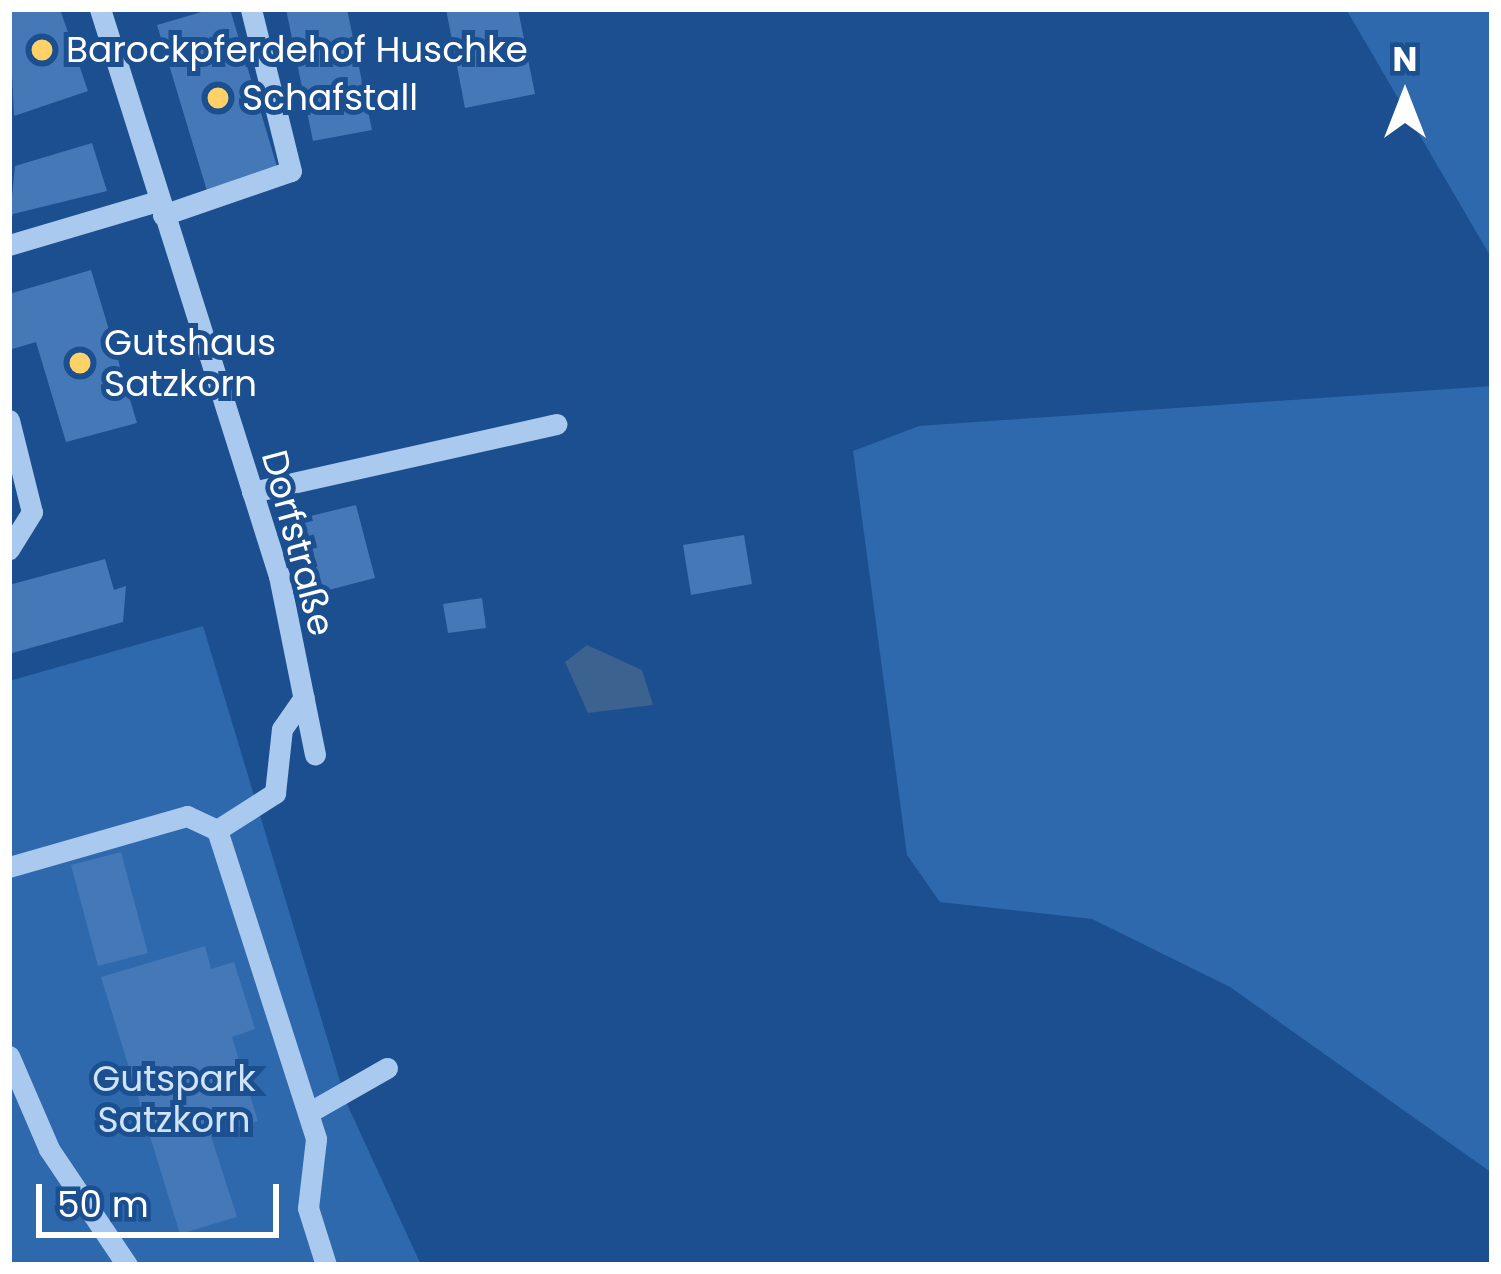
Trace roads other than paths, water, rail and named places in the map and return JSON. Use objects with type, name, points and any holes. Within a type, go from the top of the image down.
[{"type":"street","name":"Dorfstraße","points":[[100,9],[252,492],[315,754]]},
{"type":"street","points":[[9,245],[291,171],[251,9]]},
{"type":"street","points":[[9,421],[32,512],[9,549]]},
{"type":"street","points":[[252,492],[556,424]]},
{"type":"street","points":[[217,830],[275,794],[282,729],[304,698]]},
{"type":"street","points":[[9,867],[133,826],[187,816],[217,830],[308,1113],[308,1208],[326,1265]]},
{"type":"street","points":[[9,1056],[49,1149],[127,1265]]},
{"type":"street","points":[[308,1113],[387,1068]]},
{"type":"place","name":"Barockpferdehof Huschke","points":[[42,50]]},
{"type":"place","name":"Schafstall","points":[[218,98]]},
{"type":"place","name":"Gutshaus Satzkorn","points":[[80,363]]},
{"type":"park label","name":"Gutspark Satzkorn","points":[[174,1098]]}]
